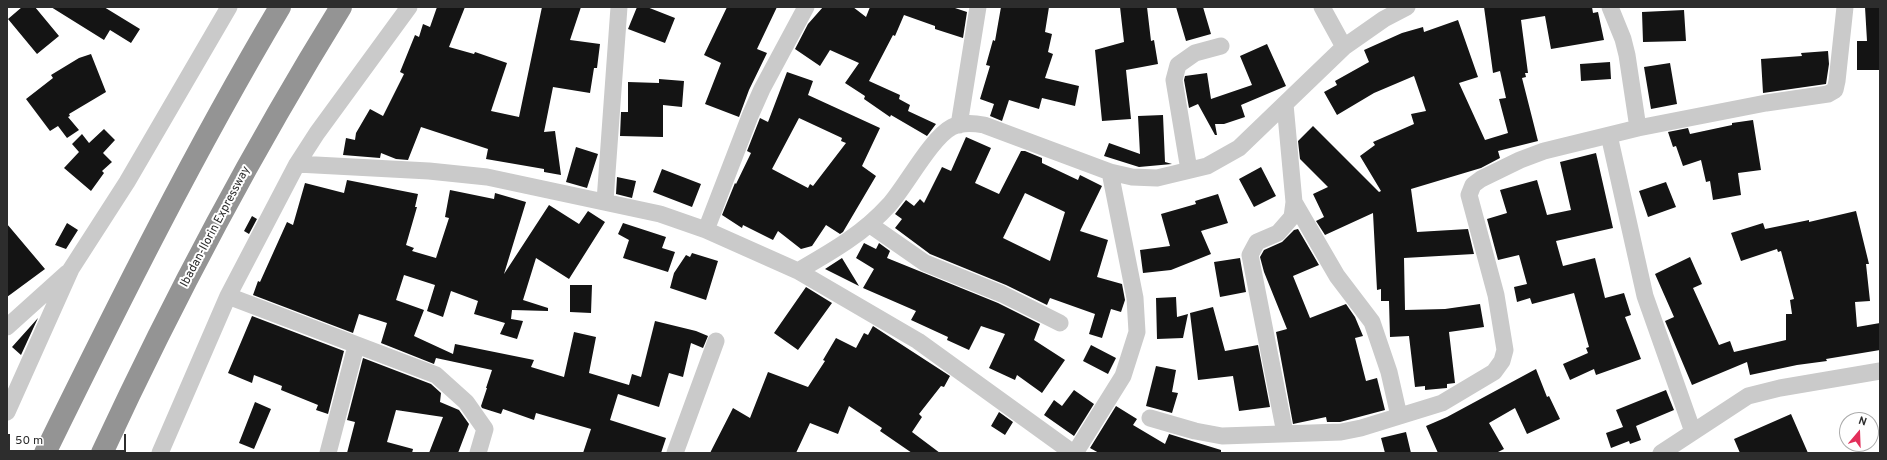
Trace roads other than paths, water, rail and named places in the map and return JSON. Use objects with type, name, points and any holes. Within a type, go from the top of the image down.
[{"type":"highway","points":[[45,453],[131,279],[245,66],[280,7]]},
{"type":"highway","name":"Ibadan-Ilorin Expressway","points":[[102,453],[136,380],[197,259],[271,125],[341,7]]},
{"type":"street","points":[[7,412],[71,269],[127,182],[229,7]]},
{"type":"street","points":[[160,453],[228,296],[297,164],[317,133],[409,7]]},
{"type":"street","points":[[605,201],[618,7]]},
{"type":"street","points":[[706,230],[750,116],[806,7]]},
{"type":"street","points":[[959,125],[978,7]]},
{"type":"street","points":[[1322,7],[1344,47]]},
{"type":"street","points":[[798,271],[850,240],[869,224],[889,205],[936,142],[951,128],[967,123],[984,125],[1110,172],[1132,177],[1157,178],[1207,166],[1234,151],[1344,47],[1384,19],[1407,7]]},
{"type":"street","points":[[1610,7],[1623,39],[1627,55],[1638,128]]},
{"type":"street","points":[[1150,418],[1195,431],[1222,436],[1348,431],[1442,403],[1494,372],[1502,361],[1505,350],[1496,295],[1469,195],[1473,185],[1481,179],[1544,150],[1638,128],[1766,103],[1828,94],[1835,90],[1837,81],[1845,7]]},
{"type":"street","points":[[1188,170],[1174,80],[1178,65],[1195,53],[1221,46]]},
{"type":"street","points":[[1285,104],[1294,202],[1292,217],[1278,233],[1257,242],[1250,255],[1285,433]]},
{"type":"street","points":[[1609,135],[1645,296],[1692,432]]},
{"type":"street","points":[[297,164],[429,171],[487,177],[605,201],[660,214],[706,230],[798,271],[918,341],[1074,453],[1123,376],[1137,332],[1135,298],[1110,172]]},
{"type":"street","points":[[1294,202],[1337,276],[1366,311],[1372,322],[1389,372],[1399,416]]},
{"type":"street","points":[[869,224],[925,263],[1002,294],[1060,323]]},
{"type":"street","points":[[7,327],[71,269]]},
{"type":"street","points":[[228,296],[356,346],[436,375],[466,402],[485,429],[478,453]]},
{"type":"street","points":[[675,453],[716,341]]},
{"type":"street","points":[[328,453],[356,346]]},
{"type":"street","points":[[1661,453],[1748,396],[1780,388],[1880,370]]}]
